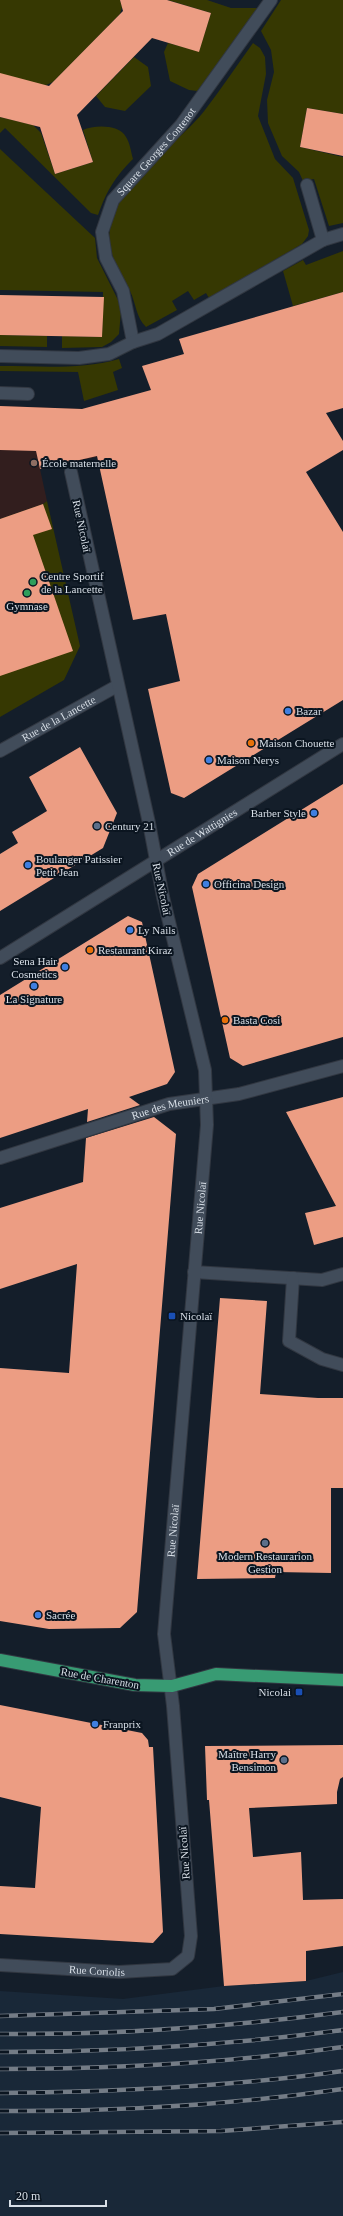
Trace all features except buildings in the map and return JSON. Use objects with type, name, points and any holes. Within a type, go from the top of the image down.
[{"type":"main road","name":"Rue de Charenton","points":[[0,1660],[135,1685],[172,1686],[216,1674],[343,1680]]},
{"type":"street","name":"Square Georges Contenot","points":[[133,342],[123,291],[106,258],[102,232],[113,200],[181,125],[271,0]]},
{"type":"street","points":[[307,185],[323,240]]},
{"type":"street","points":[[0,356],[78,358],[109,354],[133,342],[158,334],[323,240],[343,234]]},
{"type":"street","points":[[0,393],[28,394]]},
{"type":"street","name":"Rue Nicolaï","points":[[71,472],[117,686],[204,1070],[207,1097],[207,1125],[164,1634],[172,1686],[191,1936],[188,1956]]},
{"type":"street","name":"Rue de la Lancette","points":[[0,751],[117,686]]},
{"type":"street","name":"Rue de Wattignies","points":[[0,958],[343,744]]},
{"type":"street","name":"Rue des Meuniers","points":[[0,1158],[169,1104],[207,1097],[239,1094],[343,1066]]},
{"type":"street","points":[[194,1272],[322,1280],[343,1274]]},
{"type":"street","points":[[293,1278],[289,1341],[316,1356],[343,1365]]},
{"type":"street","name":"Rue Coriolis","points":[[0,1965],[119,1972],[172,1970],[188,1956]]},
{"type":"shaded area","points":[[0,0],[120,0],[122,7],[120,14],[53,82],[46,85],[0,83]]},
{"type":"shaded area","points":[[168,0],[207,0],[231,8],[259,8],[208,79],[197,91],[189,90],[170,81],[164,52],[168,43],[199,51],[211,13]]},
{"type":"shaded area","points":[[281,0],[343,0],[343,114],[307,108],[300,147],[343,157],[343,223],[329,226],[314,179],[303,181],[299,172],[282,156],[268,123],[267,100],[274,72],[271,50],[261,31]]},
{"type":"shaded area","points":[[253,43],[260,48],[265,57],[266,74],[258,116],[275,159],[293,178],[309,230],[308,236],[302,244],[209,298],[206,293],[194,300],[188,291],[172,301],[177,310],[146,327],[140,319],[130,291],[112,254],[109,238],[115,211],[124,195],[136,180],[193,124],[205,110]]},
{"type":"shaded area","points":[[134,57],[148,67],[151,86],[125,111],[105,107],[96,96]]},
{"type":"shaded area","points":[[0,117],[33,125],[41,133],[55,174],[93,162],[83,130],[93,127],[112,128],[123,133],[128,142],[133,159],[112,184],[98,215],[91,213],[5,128],[0,133]]},
{"type":"shaded area","points":[[0,149],[95,238],[97,258],[118,300],[121,311],[119,334],[111,342],[102,347],[62,348],[62,336],[102,337],[103,292],[0,290]]},
{"type":"shaded area","points":[[343,251],[343,292],[293,306],[283,271],[303,260],[306,265]]},
{"type":"shaded area","points":[[0,335],[47,336],[47,347],[0,346]]},
{"type":"shaded area","points":[[119,359],[122,368],[113,372],[118,390],[84,401],[78,372],[0,371],[0,366],[75,366],[90,365]]},
{"type":"shaded area","name":"École maternelle","points":[[0,406],[86,409],[97,457],[40,469],[47,501],[43,504],[0,519]]},
{"type":"shaded area","name":"Centre Sportif de la Lancette","points":[[47,501],[80,646],[64,680],[0,717],[0,519],[43,504]]},
{"type":"shaded area","points":[[343,1972],[343,2216],[0,2216],[0,1991],[123,1999],[224,1986],[306,1981]]},
{"type":"railway","points":[[0,2016],[214,2009],[343,1994]]},
{"type":"railway","points":[[0,2034],[86,2033],[172,2029],[257,2022],[343,2012]]},
{"type":"railway","points":[[0,2052],[86,2051],[172,2047],[257,2040],[343,2030]]},
{"type":"railway","points":[[0,2069],[86,2068],[172,2064],[300,2053],[343,2047]]},
{"type":"railway","points":[[0,2093],[172,2088],[257,2081],[343,2071]]},
{"type":"railway","points":[[0,2111],[129,2109],[301,2095],[343,2089]]},
{"type":"railway","points":[[0,2133],[221,2131],[343,2122]]},
{"type":"place","name":"École maternelle","points":[[34,463]]},
{"type":"place","name":"Centre Sportif de la Lancette","points":[[33,582]]},
{"type":"place","name":"Gymnase","points":[[27,593]]},
{"type":"place","name":"Bazar","points":[[288,711]]},
{"type":"place","name":"Maison Chouette","points":[[251,743]]},
{"type":"place","name":"Maison Nerys","points":[[209,760]]},
{"type":"place","name":"Barber Style","points":[[314,813]]},
{"type":"place","name":"Century 21","points":[[97,826]]},
{"type":"place","name":"Boulanger Patissier Petit Jean","points":[[28,865]]},
{"type":"place","name":"Officina Design","points":[[206,884]]},
{"type":"place","name":"Ly Nails","points":[[130,930]]},
{"type":"place","name":"Restaurant Kiraz","points":[[90,950]]},
{"type":"place","name":"Sena Hair Cosmetics","points":[[65,967]]},
{"type":"place","name":"La Signature","points":[[34,986]]},
{"type":"place","name":"Basta Cosi","points":[[225,1020]]},
{"type":"place","name":"Nicolaï","points":[[172,1316]]},
{"type":"place","name":"Modern Restaurarion Gestion","points":[[265,1543]]},
{"type":"place","name":"Sacrée","points":[[38,1615]]},
{"type":"place","name":"Nicolai","points":[[299,1692]]},
{"type":"place","name":"Franprix","points":[[95,1724]]},
{"type":"place","name":"Maître Harry Bensimon","points":[[284,1760]]}]
